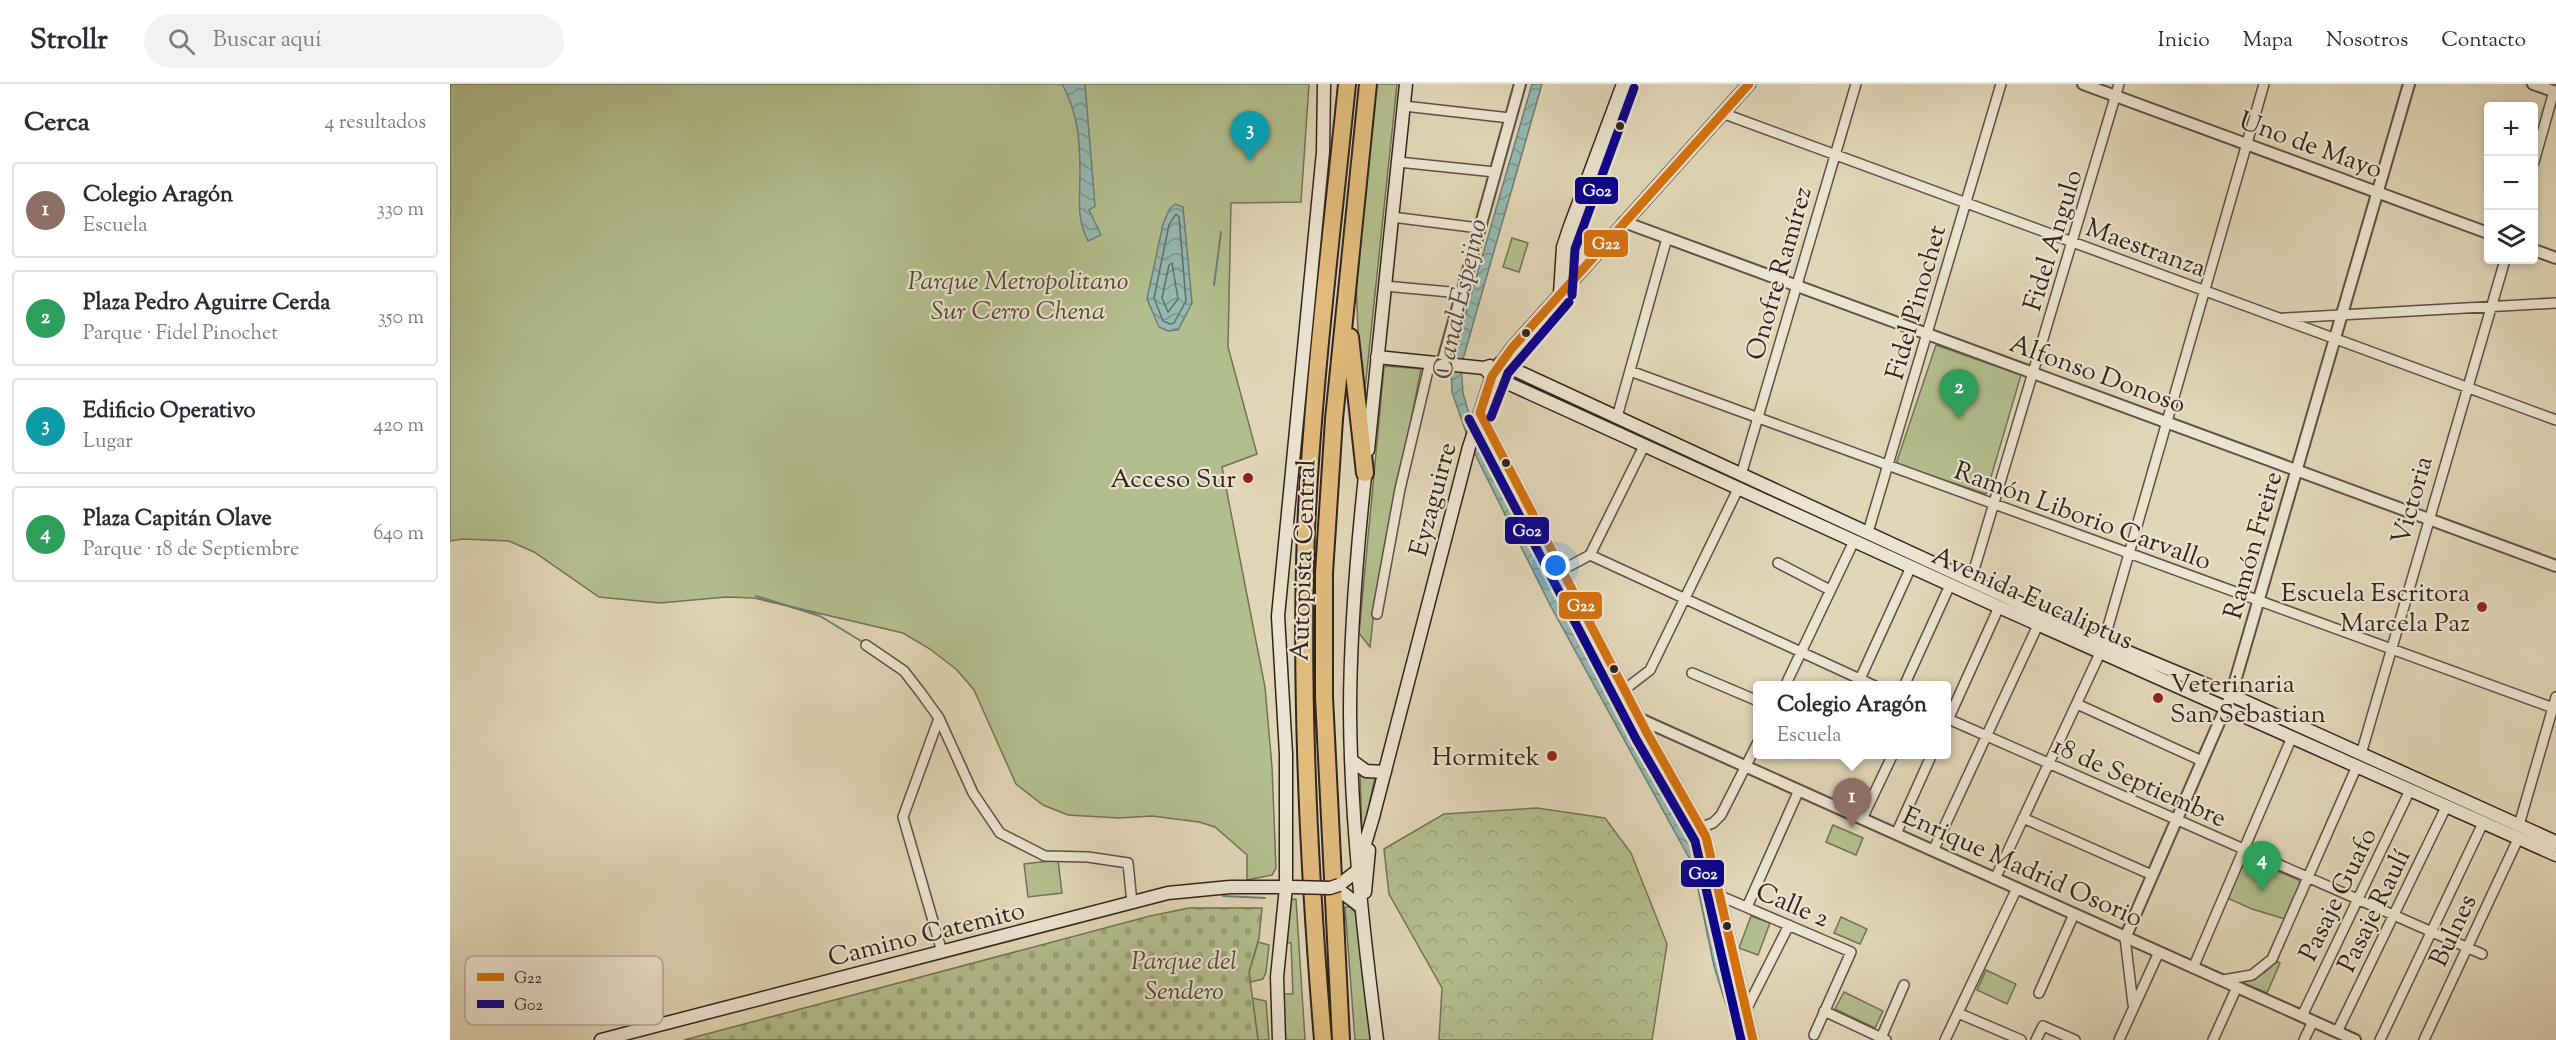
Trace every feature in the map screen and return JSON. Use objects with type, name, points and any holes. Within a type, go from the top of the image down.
[{"type":"highway","name":"Autopista Central","points":[[1323,1040],[1306,721],[1305,583],[1312,442],[1347,84]]},
{"type":"highway","name":"Autopista Central","points":[[1341,1040],[1333,917],[1323,622],[1330,461],[1368,84]]},
{"type":"highway","points":[[1348,283],[1351,353],[1365,473]]},
{"type":"main road","points":[[1279,1040],[1277,977],[1284,906],[1290,887],[1286,754],[1278,616],[1323,152],[1324,84]]},
{"type":"main road","points":[[1377,1040],[1357,871],[1351,760],[1352,627],[1365,473],[1406,84]]},
{"type":"main road","points":[[1560,294],[1563,247],[1623,84]]},
{"type":"main road","points":[[1377,357],[1470,366],[1488,372],[1500,363],[1749,84]]},
{"type":"main road","points":[[1563,247],[1589,261]]},
{"type":"main road","name":"Avenida Eucaliptus","points":[[1500,363],[1971,580],[2225,707],[2556,855]]},
{"type":"main road","name":"Avenida Eucaliptus","points":[[1488,372],[1644,446],[2038,625],[2103,646],[2231,695],[2556,842]]},
{"type":"main road","name":"Eyzaguirre","points":[[1357,871],[1373,818],[1478,418],[1488,372]]},
{"type":"main road","points":[[1351,760],[1366,771],[1385,772]]},
{"type":"main road","points":[[2389,781],[2390,773],[2394,768]]},
{"type":"main road","points":[[1364,936],[1366,874],[1373,818]]},
{"type":"main road","points":[[1357,871],[1336,887],[1360,906]]},
{"type":"main road","points":[[1264,886],[1277,895],[1284,906]]},
{"type":"main road","name":"Camino Catemito","points":[[663,1024],[1183,891],[1264,886],[1336,887]]},
{"type":"main road","name":"Camino Catemito","points":[[601,1040],[659,1025]]},
{"type":"street","points":[[1377,614],[1400,489],[1461,293],[1520,84]]},
{"type":"street","name":"Onofre Ramírez","points":[[1741,475],[1856,84]]},
{"type":"street","name":"Fidel Pinochet","points":[[1868,532],[2001,84]]},
{"type":"street","name":"Uno de Mayo","points":[[2083,84],[2484,232]]},
{"type":"street","name":"Fidel Angulo","points":[[1971,580],[2119,84]]},
{"type":"street","points":[[1995,879],[2103,646],[2264,84]]},
{"type":"street","name":"Ramón Freire","points":[[2125,938],[2231,695],[2409,84]]},
{"type":"street","points":[[2533,84],[2555,89],[2536,156]]},
{"type":"street","points":[[1404,106],[1510,118]]},
{"type":"street","name":"Maestranza","points":[[1722,113],[2556,420]]},
{"type":"street","points":[[1398,162],[1495,172]]},
{"type":"street","points":[[1392,217],[1479,228]]},
{"type":"street","name":"Alfonso Donoso","points":[[1624,222],[2556,566]]},
{"type":"street","points":[[1617,417],[1666,237]]},
{"type":"street","points":[[2538,251],[2556,258]]},
{"type":"street","name":"Victoria","points":[[2361,754],[2504,264]]},
{"type":"street","points":[[1385,286],[1461,293]]},
{"type":"street","points":[[2281,318],[2556,303]]},
{"type":"street","name":"Ramón Liborio Carvallo","points":[[1630,371],[2554,709]]},
{"type":"street","points":[[1478,418],[1709,845],[1718,895],[1753,1040]]},
{"type":"street","points":[[1562,570],[1590,555],[1644,446]]},
{"type":"street","points":[[1624,690],[1650,670],[1738,489]]},
{"type":"street","points":[[1787,681],[1854,541]]},
{"type":"street","points":[[1590,555],[1864,681]]},
{"type":"street","points":[[1778,563],[1830,590]]},
{"type":"street","points":[[1860,679],[1911,567]]},
{"type":"street","points":[[1906,681],[1950,585]]},
{"type":"street","points":[[1951,711],[1999,607]]},
{"type":"street","points":[[1933,851],[2038,625]]},
{"type":"street","points":[[866,645],[904,671],[939,718],[974,793],[1000,833],[1045,856],[1088,857],[1128,863],[1132,903]]},
{"type":"street","points":[[1692,673],[1753,699]]},
{"type":"street","points":[[2519,825],[2556,697]]},
{"type":"street","points":[[2077,704],[2202,761]]},
{"type":"street","points":[[939,718],[903,817],[942,952]]},
{"type":"street","name":"Enrique Madrid Osorio","points":[[1640,718],[2355,1040]]},
{"type":"street","name":"18 de Septiembre","points":[[1951,722],[2482,954]]},
{"type":"street","points":[[1655,725],[1658,750]]},
{"type":"street","points":[[2193,968],[2292,737]]},
{"type":"street","points":[[1701,827],[1713,823],[1721,815],[1753,752]]},
{"type":"street","points":[[1862,819],[1891,759]]},
{"type":"street","points":[[1896,834],[1930,759]]},
{"type":"street","points":[[2217,979],[2225,981],[2242,978],[2258,972],[2268,964],[2357,766]]},
{"type":"street","points":[[1747,907],[1799,790]]},
{"type":"street","name":"Pasaje Guafo","points":[[2302,1016],[2410,790]]},
{"type":"street","name":"Pasaje Raulí","points":[[2337,1032],[2446,807]]},
{"type":"street","points":[[2023,818],[2152,875]]},
{"type":"street","points":[[2380,1040],[2483,823]]},
{"type":"street","name":"Bulnes","points":[[2424,1040],[2518,839]]},
{"type":"street","points":[[1945,1040],[2017,888]]},
{"type":"street","name":"Calle 2","points":[[1718,895],[1851,952],[1824,1011]]},
{"type":"street","points":[[2039,993],[2074,914]]},
{"type":"street","points":[[1745,1012],[1789,925]]},
{"type":"street","points":[[2125,938],[2133,987],[2132,1010]]},
{"type":"street","points":[[2119,1040],[2159,952]]},
{"type":"street","points":[[1814,1035],[1824,1011],[1884,1039],[1904,986]]},
{"type":"street","points":[[2213,1040],[2237,987]]},
{"type":"street","points":[[1958,1013],[2021,1040]]},
{"type":"street","points":[[2304,1040],[2313,1021]]},
{"type":"street","points":[[2036,1040],[2043,1026],[2075,1040]]},
{"type":"green space","name":"Parque Metropolitano Sur Cerro Chena","points":[[450,84],[1309,84],[1301,202],[1231,203],[1228,347],[1257,454],[1222,467],[1265,687],[1272,767],[1276,868],[1272,875],[1247,880],[1247,855],[1215,827],[1199,822],[1152,816],[1119,818],[1068,815],[1043,805],[1016,784],[974,690],[957,670],[930,649],[903,633],[754,598],[726,597],[660,603],[599,597],[534,552],[509,541],[463,539],[450,541]]},
{"type":"green space","points":[[1376,84],[1397,84],[1365,389],[1360,388],[1356,278]]},
{"type":"green space","points":[[1512,238],[1528,243],[1519,272],[1503,267]]},
{"type":"green space","points":[[1936,345],[2021,375],[1986,494],[1896,464]]},
{"type":"green space","points":[[1386,366],[1421,369],[1374,610],[1370,647],[1359,633]]},
{"type":"green space","points":[[1360,773],[1375,777],[1362,838]]},
{"type":"green space","points":[[1537,808],[1605,818],[1631,853],[1667,944],[1652,1040],[1439,1040],[1442,988],[1389,894],[1384,849],[1444,814]]},
{"type":"green space","points":[[1833,825],[1863,838],[1856,855],[1826,842]]},
{"type":"green space","points":[[2244,857],[2299,880],[2300,884],[2285,919],[2252,909],[2225,897]]},
{"type":"green space","points":[[1058,860],[1062,893],[1028,897],[1024,864]]},
{"type":"green space","points":[[1296,899],[1305,1040],[1281,1040],[1279,994],[1293,994],[1291,943],[1282,942],[1290,900]]},
{"type":"green space","points":[[1345,907],[1350,907],[1357,914],[1374,1040],[1355,1040]]},
{"type":"green space","name":"Parque del Sendero","points":[[1189,908],[1262,908],[1259,938],[1249,972],[1258,1040],[684,1040],[1150,916]]},
{"type":"green space","points":[[1751,916],[1770,923],[1758,955],[1739,948]]},
{"type":"green space","points":[[1841,917],[1867,929],[1860,944],[1834,933]]},
{"type":"green space","points":[[1258,942],[1269,945],[1266,972],[1263,979],[1250,982],[1249,972]]},
{"type":"green space","points":[[2276,961],[2280,963],[2267,993],[2245,984],[2245,981],[2265,972]]},
{"type":"green space","points":[[1986,970],[2016,984],[2007,1004],[1977,990]]},
{"type":"green space","points":[[1844,992],[1883,1011],[1875,1028],[1835,1009]]},
{"type":"green space","points":[[1252,998],[1266,1001],[1269,1040],[1258,1040]]},
{"type":"water","points":[[1062,84],[1085,84],[1095,206],[1089,210],[1101,235],[1088,241],[1080,216],[1079,138],[1072,106]]},
{"type":"water","points":[[1532,84],[1542,84],[1461,366],[1463,393],[1474,431],[1644,754],[1703,851],[1748,1040],[1737,1040],[1714,966],[1693,865],[1550,605],[1470,444],[1452,392],[1451,365]]},
{"type":"water","points":[[1175,204],[1183,207],[1192,303],[1178,330],[1168,331],[1159,327],[1147,299],[1163,224],[1169,210]]},
{"type":"waterway","points":[[1214,285],[1221,232]]},
{"type":"waterway","name":"Canal Espejino","points":[[756,596],[820,616],[861,641]]},
{"type":"waterway","points":[[1223,896],[1265,898]]},
{"type":"transit line","name":"G22","points":[[1480,413],[1492,376],[1512,348],[1749,84]]},
{"type":"transit line","name":"G02","points":[[1572,295],[1575,249],[1634,88]]},
{"type":"transit line","name":"G02","points":[[1491,417],[1508,373],[1569,302]]},
{"type":"transit line","name":"G22","points":[[1480,413],[1647,733],[1706,837],[1753,1040]]},
{"type":"transit line","name":"G02","points":[[1469,419],[1636,739],[1695,841],[1741,1040]]},
{"type":"place","name":"Edificio Operativo","points":[[1250,161]]},
{"type":"place","name":"Plaza Pedro Aguirre Cerda","points":[[1959,419]]},
{"type":"place","name":"Acceso Sur","points":[[1248,478]]},
{"type":"place","name":"Escuela Escritora Marcela Paz","points":[[2482,607]]},
{"type":"place","name":"Veterinaria San Sebastian","points":[[2158,698]]},
{"type":"place","name":"Hormitek","points":[[1552,756]]},
{"type":"place","name":"Colegio Aragón","points":[[1852,828]]},
{"type":"place","name":"Plaza Capitán Olave","points":[[2262,891]]}]
